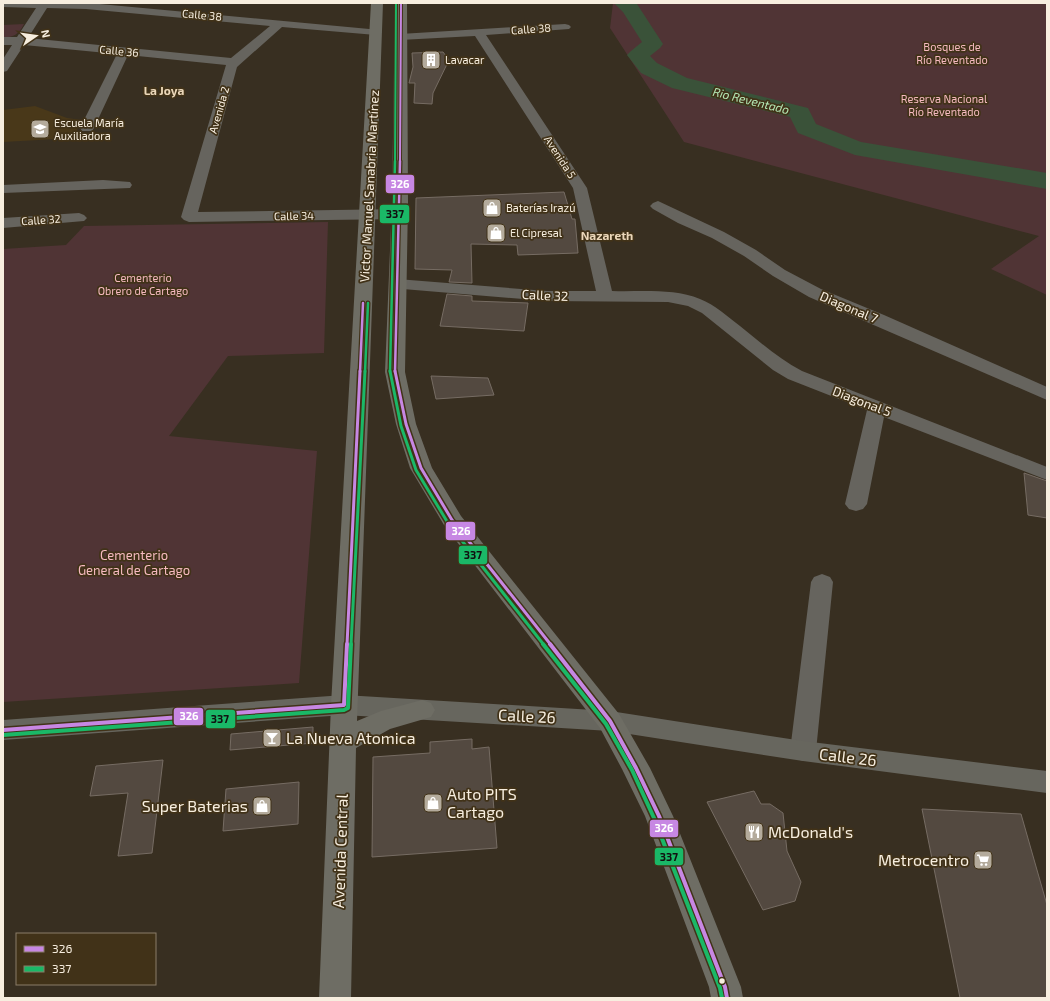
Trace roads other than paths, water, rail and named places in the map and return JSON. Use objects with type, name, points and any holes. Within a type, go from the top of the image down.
[{"type":"main road","name":"Victor Manuel Sanabria Martínez","points":[[344,705],[377,3]]},
{"type":"main road","name":"Victor Manuel Sanabria Martínez","points":[[401,3],[400,208],[395,372],[406,424],[421,468],[452,520],[610,721],[636,768],[659,816],[727,998]]},
{"type":"main road","points":[[367,208],[383,204],[400,208]]},
{"type":"main road","name":"Calle 26","points":[[3,730],[344,705],[610,721],[803,751],[1047,782]]},
{"type":"main road","name":"Avenida Central","points":[[335,998],[344,705]]},
{"type":"main road","points":[[344,743],[359,731],[378,722],[397,715],[422,710]]},
{"type":"street","name":"Calle 38","points":[[3,4],[52,4],[151,11],[376,32]]},
{"type":"street","points":[[3,68],[20,41],[52,4]]},
{"type":"street","name":"Avenida 2","points":[[189,217],[231,67],[234,62],[280,23]]},
{"type":"street","name":"Calle 38","points":[[400,37],[479,33],[565,26]]},
{"type":"street","name":"Avenida 5","points":[[479,33],[580,188],[605,296]]},
{"type":"street","name":"Calle 36","points":[[3,41],[20,41],[234,62]]},
{"type":"street","points":[[86,128],[124,51]]},
{"type":"street","points":[[3,189],[103,184],[124,185]]},
{"type":"street","name":"Diagonal 7","points":[[658,206],[683,220],[718,235],[779,273],[815,293],[878,319],[1047,394]]},
{"type":"street","name":"Calle 34","points":[[189,217],[367,208]]},
{"type":"street","name":"Calle 32","points":[[3,223],[80,218]]},
{"type":"street","name":"Calle 32","points":[[397,284],[547,296],[668,297],[693,302]]},
{"type":"street","name":"Diagonal 5","points":[[693,302],[708,308],[779,366],[796,375],[1047,474]]},
{"type":"street","points":[[856,504],[877,406]]},
{"type":"street","points":[[803,751],[822,582]]},
{"type":"waterway","name":"Rio Reventado","points":[[624,3],[630,8],[653,44],[638,55],[649,68],[680,83],[777,106],[800,113],[806,128],[855,148],[1047,181]]},
{"type":"place","name":"Lavacar","points":[[431,60]]},
{"type":"place","name":"Escuela María Auxiliadora","points":[[40,129]]},
{"type":"place","name":"Baterías Irazú","points":[[492,208]]},
{"type":"place","name":"El Cipresal","points":[[496,233]]},
{"type":"place","name":"La Nueva Atomica","points":[[272,738]]},
{"type":"place","name":"Auto PITS Cartago","points":[[433,803]]},
{"type":"place","name":"Super Baterias","points":[[262,806]]},
{"type":"place","name":"McDonald's","points":[[754,832]]},
{"type":"place","name":"Metrocentro","points":[[983,860]]},
{"type":"district","name":"La Joya","points":[[164,91]]},
{"type":"district","name":"Nazareth","points":[[607,236]]},
{"type":"park label","name":"Bosques de Río Reventado","points":[[952,53]]},
{"type":"park label","name":"Reserva Nacional Río Reventado","points":[[944,105]]},
{"type":"park label","name":"Cementerio Obrero de Cartago","points":[[143,284]]},
{"type":"park label","name":"Cementerio General de Cartago","points":[[134,562]]}]
